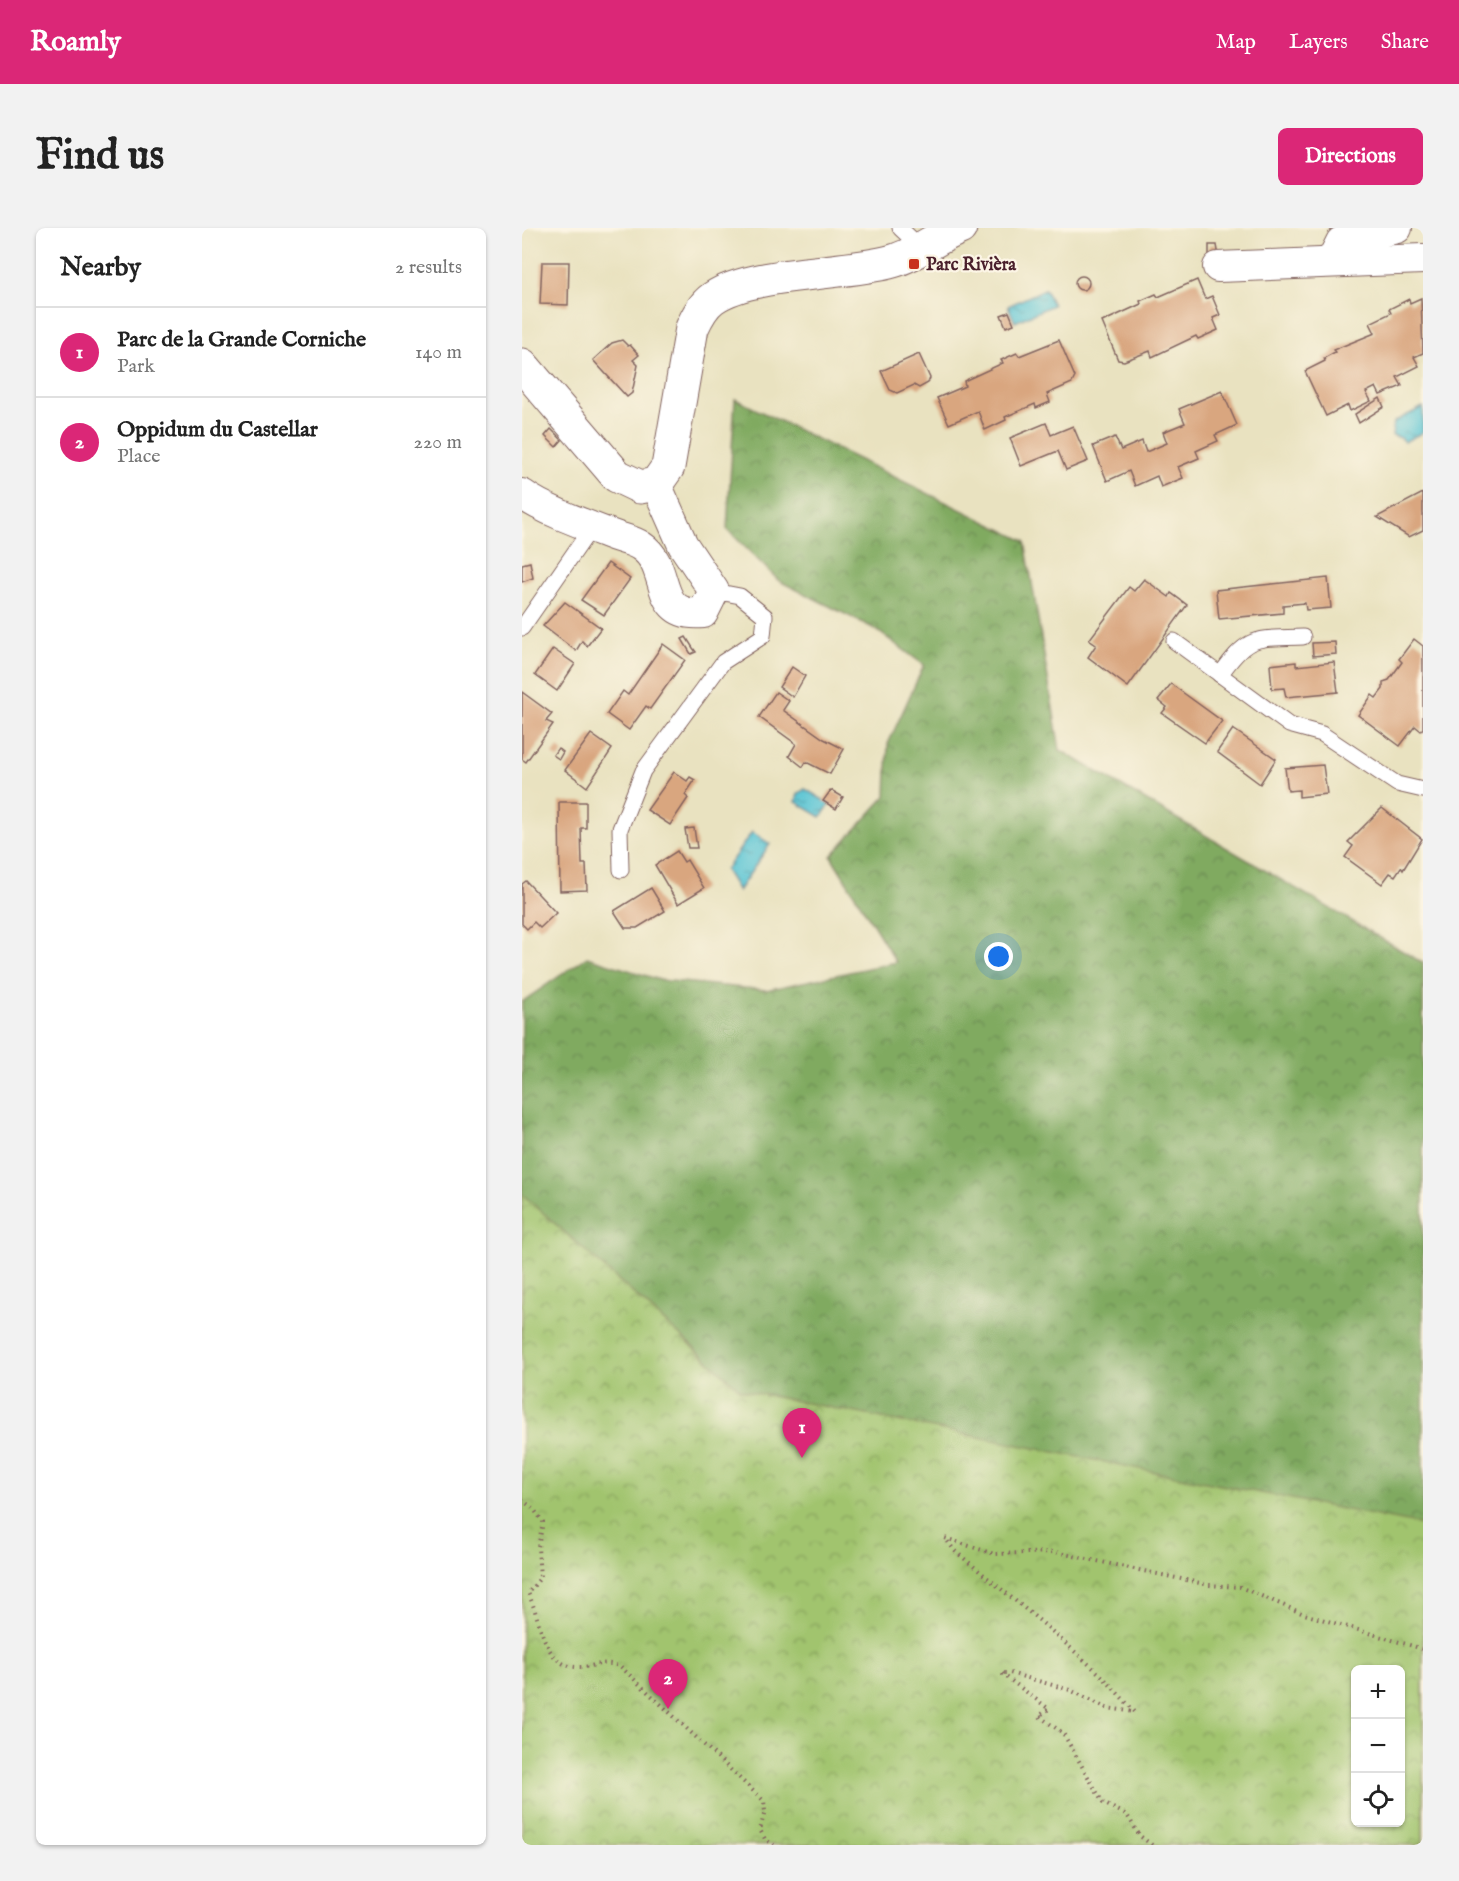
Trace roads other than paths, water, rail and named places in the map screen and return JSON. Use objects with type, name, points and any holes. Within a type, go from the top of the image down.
[{"type":"street","points":[[522,365],[617,476],[640,487],[656,484],[668,467],[692,328],[699,313],[712,299],[727,291],[755,283],[896,260],[910,238],[960,228]]},
{"type":"street","points":[[1332,261],[1341,242],[1397,228]]},
{"type":"street","points":[[1218,267],[1423,259]]},
{"type":"street","points":[[522,494],[592,527],[641,546],[658,564],[666,597],[676,609],[688,614],[703,613],[714,591],[683,545],[656,484]]},
{"type":"lane","points":[[522,628],[592,527]]},
{"type":"lane","points":[[621,870],[620,829],[643,771],[723,662],[764,636],[765,616],[740,596],[714,591]]},
{"type":"lane","points":[[1220,675],[1239,648],[1260,639],[1302,637]]},
{"type":"lane","points":[[1174,641],[1289,725],[1322,734],[1397,784],[1423,790]]},
{"type":"water","points":[[1045,289],[1053,305],[1015,322],[1008,306]]},
{"type":"water","points":[[1423,407],[1423,432],[1404,442],[1401,438],[1392,435],[1394,422]]},
{"type":"water","points":[[805,789],[830,804],[821,817],[796,802],[798,794]]},
{"type":"water","points":[[752,832],[770,844],[738,891],[725,870]]},
{"type":"place","name":"Parc Rivièra","points":[[914,264]]},
{"type":"place","name":"Parc de la Grande Corniche","points":[[802,1458]]},
{"type":"place","name":"Oppidum du Castellar","points":[[668,1709]]}]
